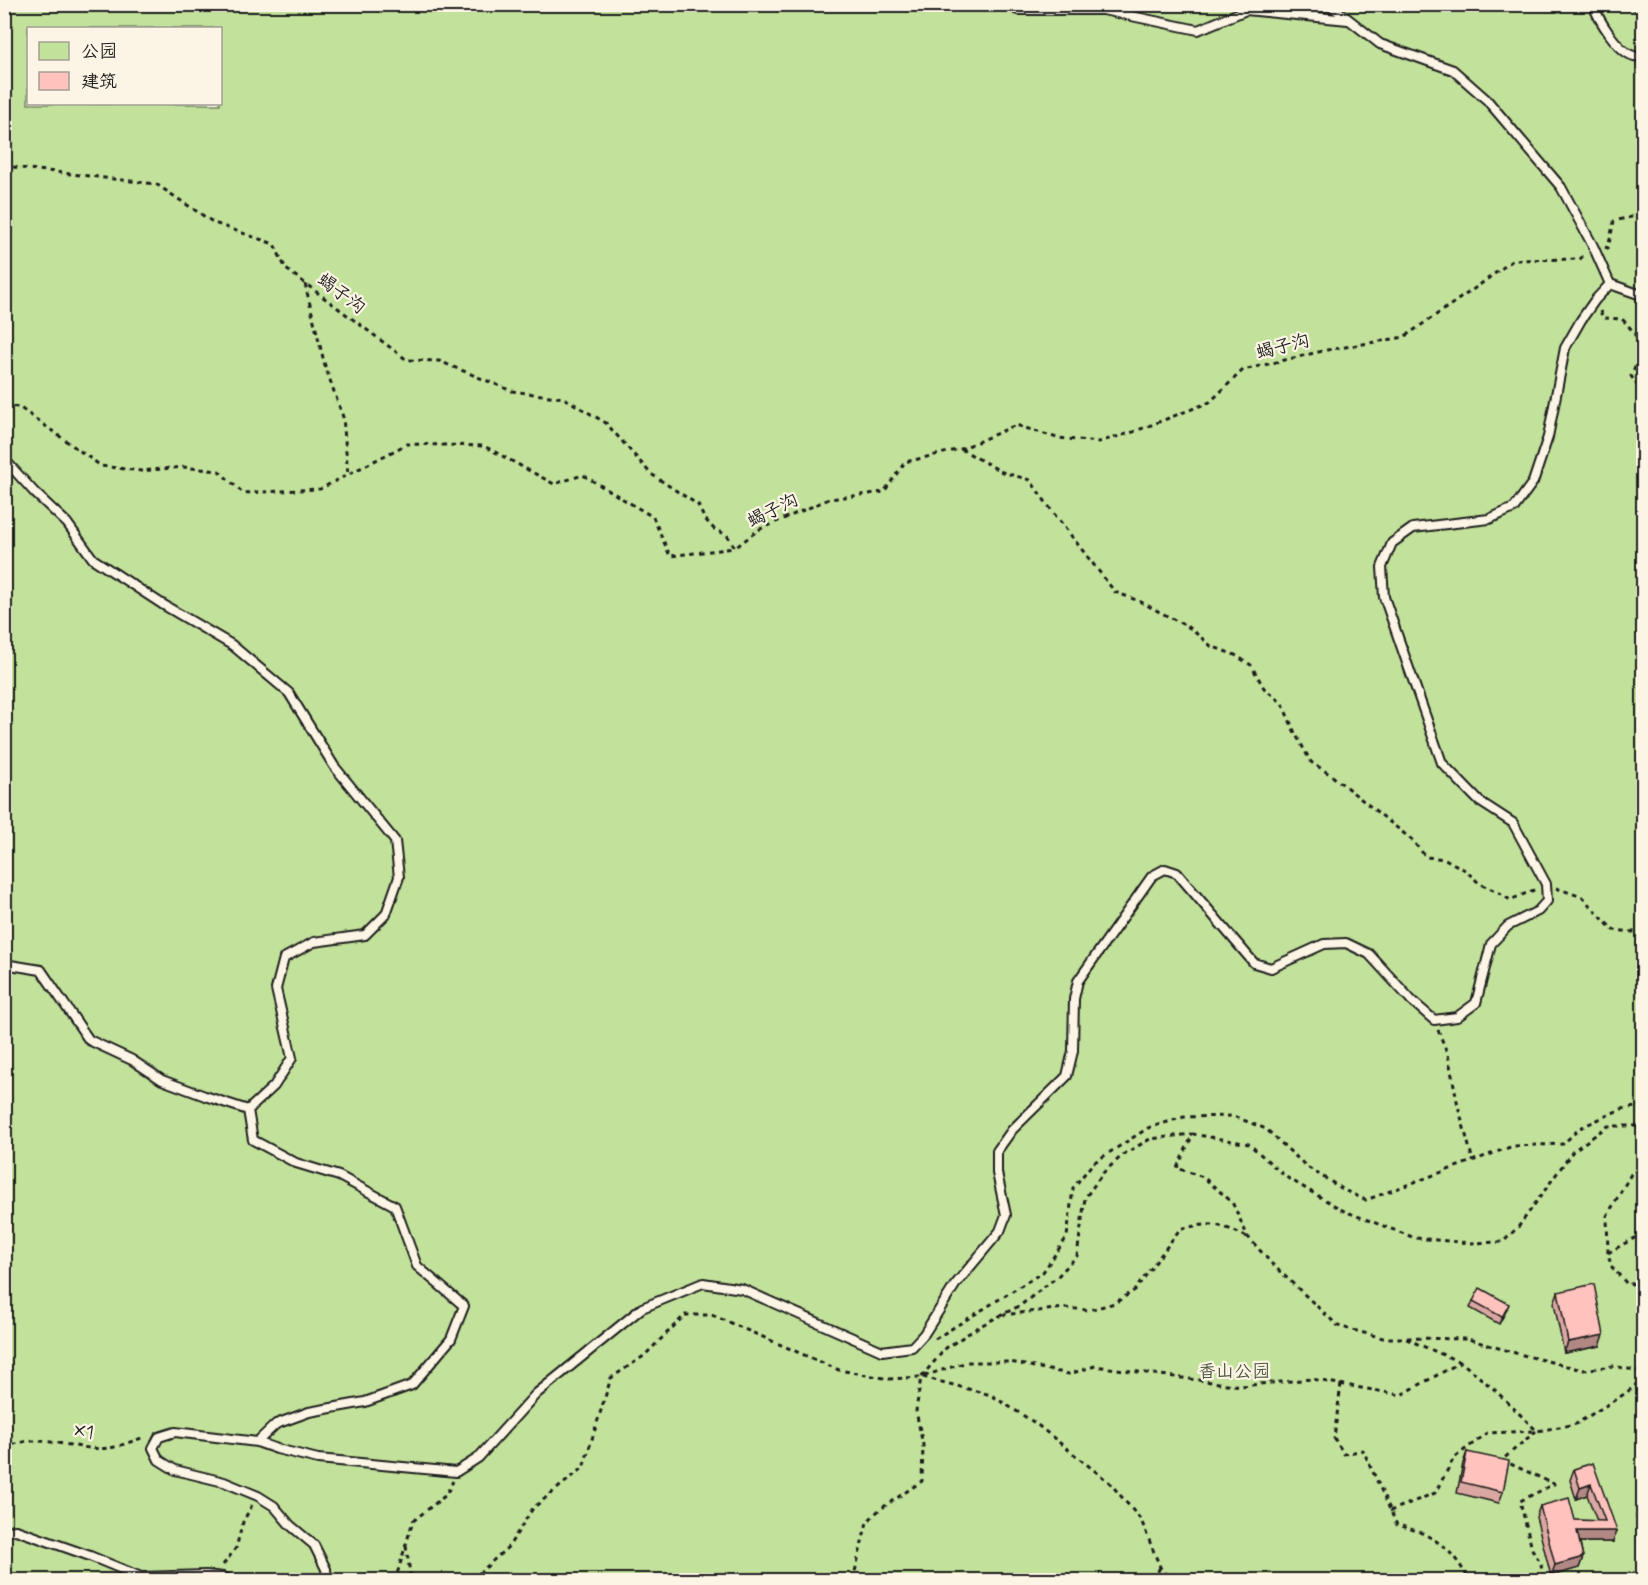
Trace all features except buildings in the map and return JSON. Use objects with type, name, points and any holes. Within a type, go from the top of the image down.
[{"type":"lane","points":[[1013,4],[1017,10],[1103,10],[1198,30],[1246,10],[1349,20]]},
{"type":"lane","points":[[1329,4],[1380,44],[1453,70],[1487,100],[1561,187],[1593,246],[1610,284],[1644,296]]},
{"type":"lane","points":[[1593,4],[1597,18],[1614,40],[1633,56],[1644,56]]},
{"type":"lane","points":[[1635,4],[1644,9]]},
{"type":"lane","points":[[327,1581],[326,1569],[314,1545],[290,1526],[273,1506],[258,1496],[224,1482],[175,1470],[159,1460],[153,1448],[159,1437],[175,1432],[257,1442],[318,1458],[456,1472],[478,1458],[536,1394],[642,1308],[703,1282],[742,1289],[882,1351],[912,1347],[924,1334],[955,1285],[1000,1231],[1006,1215],[997,1173],[997,1151],[1012,1130],[1067,1076],[1073,1051],[1074,999],[1078,981],[1152,876],[1165,869],[1177,873],[1254,963],[1271,968],[1324,944],[1346,943],[1369,954],[1412,1001],[1434,1020],[1457,1017],[1476,1003],[1491,944],[1508,926],[1538,911],[1547,901],[1546,884],[1513,824],[1479,801],[1442,764],[1384,597],[1382,567],[1392,543],[1413,528],[1489,519],[1514,508],[1533,482],[1548,437],[1565,348],[1595,300],[1610,284]]},
{"type":"lane","points":[[4,459],[35,494],[67,523],[93,559],[162,604],[232,645],[289,693],[334,766],[395,841],[399,877],[386,914],[365,935],[314,942],[284,958],[276,989],[292,1058],[274,1086],[248,1110]]},
{"type":"lane","points":[[4,964],[41,970],[88,1040],[132,1060],[162,1080],[248,1110]]},
{"type":"lane","points":[[248,1110],[253,1140],[296,1163],[339,1176],[395,1206],[417,1266],[464,1306],[451,1339],[412,1385],[365,1402],[309,1412],[276,1424],[257,1442]]},
{"type":"lane","points":[[4,1531],[16,1530],[141,1577],[206,1575],[223,1577],[228,1581]]},
{"type":"path","name":"蝎子沟","points":[[4,166],[156,184],[214,223],[274,244],[286,269],[407,360],[439,360],[512,391],[564,398],[606,423],[651,474],[698,505],[704,518],[714,529],[727,535],[735,548],[758,530],[829,499],[884,492],[905,462],[961,449],[1016,426],[1058,438],[1099,442],[1133,432],[1210,402],[1244,370],[1327,350],[1404,337],[1513,260],[1580,260],[1593,246]]},
{"type":"path","points":[[1593,246],[1608,248],[1614,221],[1644,214]]},
{"type":"path","points":[[305,283],[325,366],[343,417],[348,475]]},
{"type":"path","points":[[1595,300],[1603,318],[1622,319],[1636,334],[1641,356],[1631,376],[1644,394]]},
{"type":"path","points":[[4,406],[19,407],[102,466],[141,471],[183,467],[219,471],[243,493],[320,489],[407,444],[484,446],[554,484],[583,475],[653,517],[670,556],[735,548]]},
{"type":"path","points":[[961,449],[1002,472],[1030,480],[1115,592],[1139,601],[1190,628],[1211,646],[1235,655],[1251,665],[1264,688],[1282,703],[1311,762],[1411,838],[1426,857],[1445,859],[1465,870],[1480,884],[1510,900],[1546,884],[1581,897],[1613,930],[1644,933]]},
{"type":"path","points":[[1434,1020],[1448,1055],[1458,1106],[1473,1161]]},
{"type":"path","points":[[912,1347],[936,1338],[1043,1272],[1067,1236],[1073,1188],[1094,1163],[1148,1128],[1184,1117],[1233,1116],[1266,1129],[1307,1167],[1346,1191],[1366,1200],[1513,1146],[1563,1144],[1580,1128],[1621,1109],[1644,1106]]},
{"type":"path","points":[[853,1581],[867,1522],[879,1510],[922,1481],[923,1445],[916,1411],[921,1377],[945,1348],[1021,1305],[1058,1276],[1077,1256],[1085,1198],[1103,1173],[1124,1154],[1150,1140],[1193,1134],[1249,1144],[1286,1177],[1344,1211],[1415,1238],[1470,1243],[1503,1242],[1519,1226],[1573,1151],[1608,1126],[1644,1126]]},
{"type":"path","points":[[1193,1134],[1177,1168],[1203,1177],[1232,1202],[1248,1237],[1272,1264],[1338,1326],[1383,1338],[1468,1339],[1583,1370],[1613,1366],[1644,1372]]},
{"type":"path","points":[[1644,1167],[1631,1174],[1607,1216],[1608,1253],[1611,1266],[1628,1285],[1644,1280]]},
{"type":"path","points":[[1000,1316],[1064,1308],[1089,1310],[1115,1303],[1135,1290],[1180,1228],[1204,1223],[1228,1227],[1248,1237]]},
{"type":"path","points":[[1608,1253],[1644,1235]]},
{"type":"path","points":[[472,1581],[509,1546],[533,1508],[583,1468],[611,1378],[644,1356],[685,1315],[712,1316],[839,1370],[889,1379],[921,1377],[967,1362],[1010,1362],[1069,1374],[1095,1366],[1241,1386],[1311,1379],[1401,1395],[1461,1362]]},
{"type":"path","points":[[1404,1338],[1461,1362],[1495,1390],[1537,1431]]},
{"type":"path","points":[[921,1377],[991,1395],[1035,1423],[1110,1483],[1141,1521],[1160,1567],[1170,1581]]},
{"type":"path","points":[[1390,1511],[1435,1493],[1454,1458],[1487,1433],[1537,1431],[1576,1424],[1626,1393],[1644,1378]]},
{"type":"path","points":[[1341,1384],[1334,1438],[1344,1454],[1363,1450],[1397,1526],[1420,1531],[1440,1543],[1459,1562],[1469,1581]]},
{"type":"path","points":[[1537,1431],[1503,1460],[1554,1484],[1520,1501],[1532,1549],[1541,1564],[1543,1581]]},
{"type":"path","name":"X1","points":[[4,1444],[13,1446],[28,1441],[57,1442],[82,1447],[111,1448],[145,1437],[159,1437]]},
{"type":"path","points":[[392,1581],[398,1571],[413,1521],[446,1495],[456,1472]]},
{"type":"path","points":[[222,1566],[236,1548],[243,1522],[258,1496]]},
{"type":"path","points":[[1644,1499],[1636,1510],[1644,1578]]},
{"type":"path","points":[[406,1544],[411,1581]]},
{"type":"path","points":[[1154,1581],[1160,1567]]},
{"type":"green space","name":"香山公园","points":[[5,5],[1643,5],[1643,1580],[5,1580]]}]
